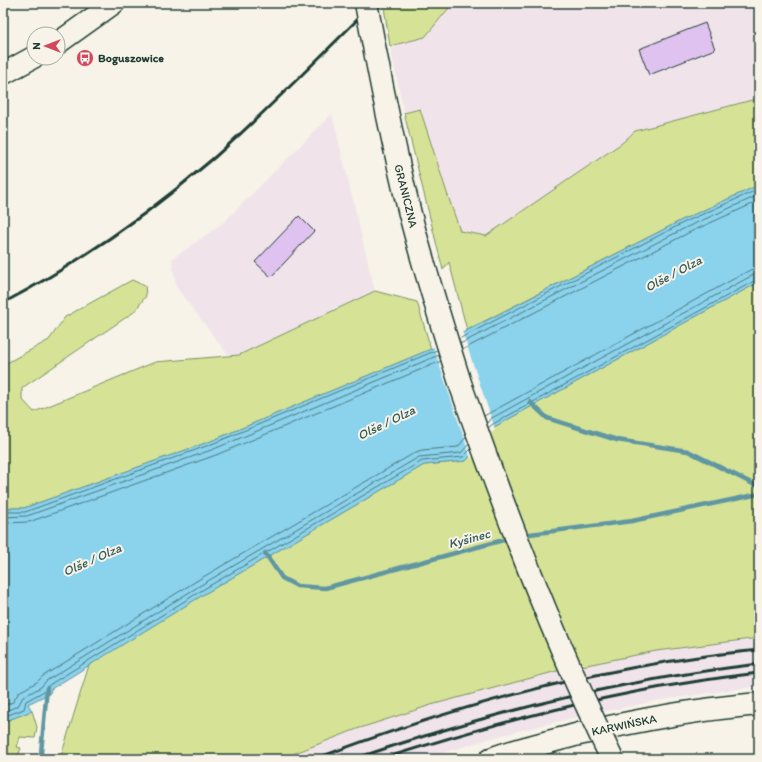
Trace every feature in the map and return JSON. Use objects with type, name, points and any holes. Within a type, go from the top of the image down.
[{"type":"main road","name":"GRANICZNA","points":[[366,3],[380,82],[410,215],[430,287],[461,386],[490,469],[541,602],[612,759]]},
{"type":"main road","name":"KARWIŃSKA","points":[[491,759],[557,740],[622,724],[720,707],[759,704]]},
{"type":"street","points":[[66,37],[114,3]]},
{"type":"street","points":[[3,74],[26,61]]},
{"type":"shaded area","points":[[453,3],[759,3],[759,99],[635,131],[622,143],[486,236],[460,231],[420,109],[404,113],[390,46],[425,37]]},
{"type":"shaded area","points":[[332,114],[375,291],[239,355],[229,356],[176,287],[172,259],[224,222]]},
{"type":"shaded area","points":[[759,638],[759,686],[660,700],[573,718],[506,734],[423,759],[280,759],[357,729],[431,705],[557,671],[656,651]]},
{"type":"green space","points":[[388,3],[453,3],[425,37],[390,46],[384,7]]},
{"type":"green space","points":[[759,99],[759,185],[684,219],[467,330],[449,262],[443,270],[404,113],[420,109],[460,231],[486,236],[622,143],[635,131]]},
{"type":"green space","points":[[132,280],[145,286],[146,296],[134,312],[22,388],[22,399],[34,412],[155,362],[239,355],[375,291],[417,302],[431,349],[211,441],[24,508],[3,508],[3,365],[49,340],[65,317]]},
{"type":"green space","points":[[759,282],[759,638],[656,651],[557,671],[431,705],[357,729],[280,759],[59,759],[89,665],[206,593],[424,465],[466,461],[494,427]]},
{"type":"green space","points":[[32,711],[37,727],[35,738],[20,737],[17,747],[21,748],[17,759],[3,759],[3,722]]},
{"type":"water","name":"Olše / Olza","points":[[759,185],[759,282],[494,427],[466,461],[424,465],[206,593],[51,689],[50,693],[28,704],[32,711],[3,722],[3,508],[24,508],[211,441],[431,349],[684,219]]},
{"type":"pier","points":[[462,331],[495,429],[471,459],[433,346]]},
{"type":"building","points":[[705,23],[715,49],[649,75],[639,49]]},
{"type":"building","points":[[299,216],[314,231],[271,277],[255,262]]},
{"type":"waterway","points":[[530,402],[547,418],[617,440],[688,451],[759,487]]},
{"type":"waterway","name":"Kyšinec","points":[[522,535],[632,521],[759,494]]},
{"type":"waterway","name":"Kyšinec","points":[[265,553],[282,578],[297,586],[325,588],[511,538]]},
{"type":"waterway","points":[[37,759],[41,753],[47,688]]},
{"type":"railway","points":[[3,303],[59,271],[113,236],[190,178],[256,120],[374,3]]},
{"type":"railway","points":[[315,759],[369,739],[478,704],[589,676],[702,656],[759,650]]},
{"type":"railway","points":[[354,759],[454,727],[554,700],[655,679],[759,664]]},
{"type":"railway","points":[[382,759],[428,744],[568,706],[663,687],[759,673]]},
{"type":"place","name":"Boguszowice","points":[[85,58]]}]
